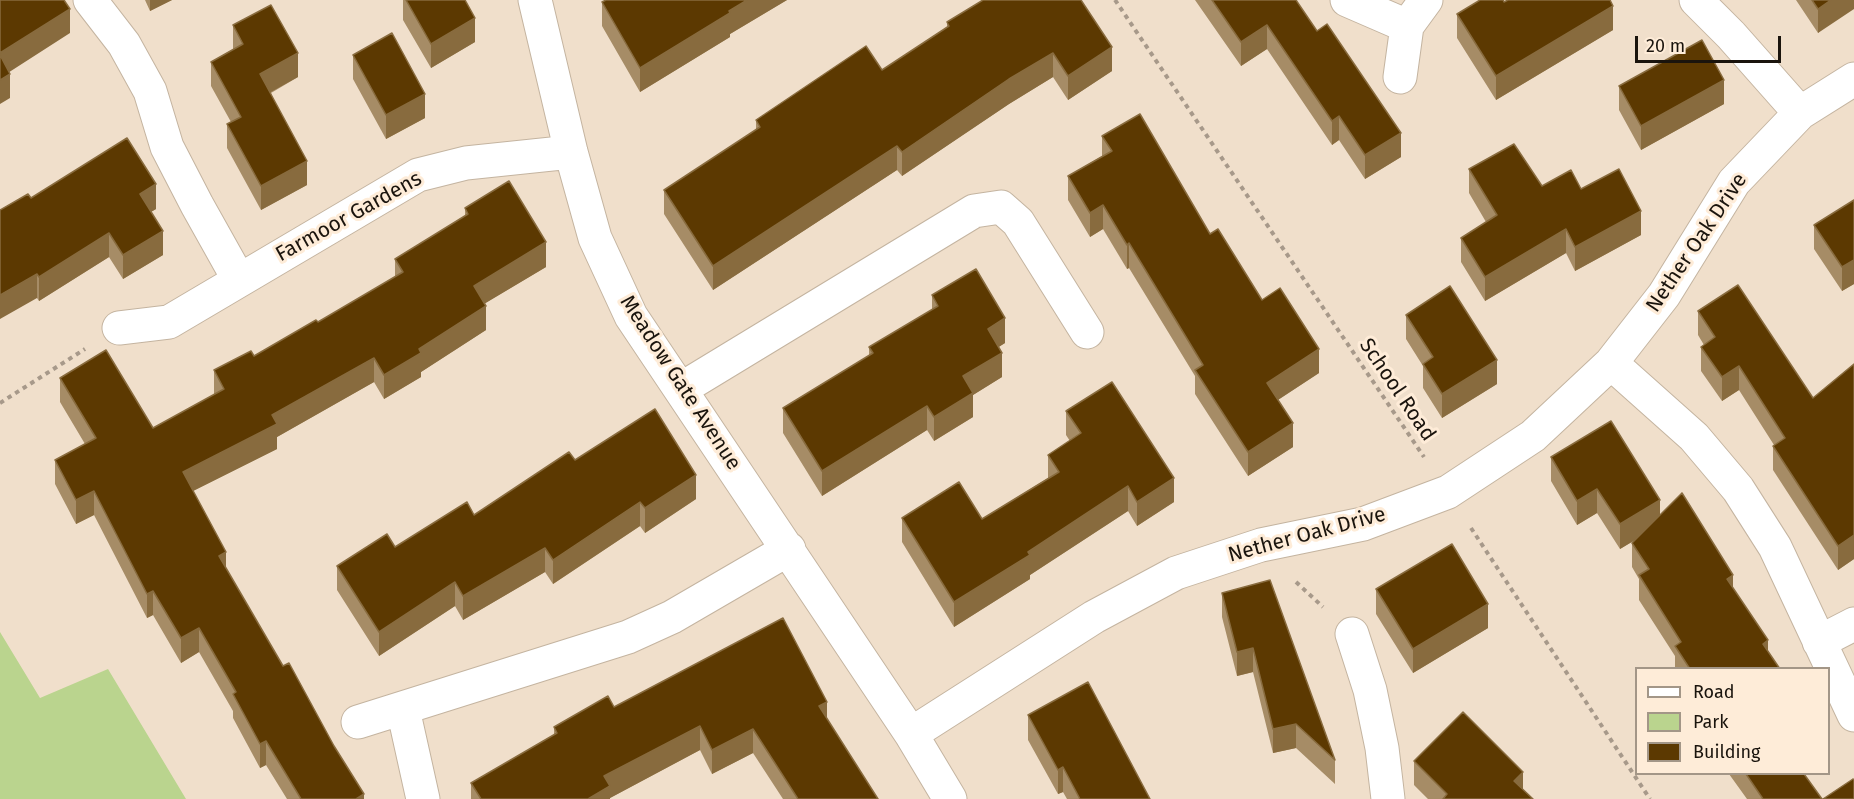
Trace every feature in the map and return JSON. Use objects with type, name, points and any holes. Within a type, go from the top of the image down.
[{"type":"street","points":[[90,0],[124,44],[150,91],[167,147],[239,280]]},
{"type":"street","name":"Meadow Gate Avenue","points":[[535,0],[571,152],[595,238],[631,316],[789,549],[911,734],[950,799]]},
{"type":"street","points":[[1347,0],[1407,26]]},
{"type":"street","points":[[1400,77],[1407,26],[1426,0]]},
{"type":"street","points":[[1696,0],[1731,35],[1800,113]]},
{"type":"street","name":"Nether Oak Drive","points":[[911,734],[1094,617],[1176,573],[1261,545],[1363,524],[1448,492],[1533,436],[1611,363],[1664,295],[1734,182],[1800,113],[1854,79]]},
{"type":"street","name":"Farmoor Gardens","points":[[119,328],[169,322],[418,175],[466,163],[571,152]]},
{"type":"street","points":[[681,389],[974,211],[1000,207],[1018,222],[1087,332]]},
{"type":"street","points":[[1611,363],[1694,437],[1738,489],[1775,547],[1854,715]]},
{"type":"street","points":[[358,722],[628,637],[672,617],[789,549]]},
{"type":"street","points":[[1819,642],[1854,624]]},
{"type":"street","points":[[1352,634],[1370,690],[1382,748],[1388,799]]},
{"type":"street","points":[[404,709],[423,799]]},
{"type":"path","name":"School Road","points":[[1115,0],[1448,492],[1650,799]]},
{"type":"path","points":[[0,403],[119,328]]},
{"type":"path","points":[[1284,540],[1295,581],[1352,634]]},
{"type":"green space","points":[[0,632],[40,698],[108,669],[186,799],[0,799]]},
{"type":"building","points":[[0,0],[64,0],[70,9],[0,53]]},
{"type":"building","points":[[406,0],[465,0],[475,18],[431,44]]},
{"type":"building","points":[[606,0],[747,0],[729,11],[730,13],[640,68],[602,2]]},
{"type":"building","points":[[983,0],[1081,0],[1112,47],[1068,76],[1053,53],[1009,79],[902,152],[897,146],[713,266],[664,190],[760,127],[756,120],[866,46],[882,70],[949,26],[947,22]]},
{"type":"building","points":[[1212,0],[1296,0],[1317,31],[1327,24],[1401,133],[1365,155],[1339,116],[1332,121],[1267,25],[1241,42]]},
{"type":"building","points":[[1480,0],[1503,0],[1504,2],[1508,0],[1610,0],[1613,6],[1496,76],[1457,14]]},
{"type":"building","points":[[1812,0],[1831,0],[1818,9]]},
{"type":"building","points":[[271,5],[298,53],[260,74],[307,161],[261,186],[227,124],[241,117],[211,62],[243,44],[233,25]]},
{"type":"building","points":[[392,33],[425,94],[386,115],[353,55]]},
{"type":"building","points":[[1702,40],[1724,80],[1641,126],[1619,86]]},
{"type":"building","points":[[0,55],[10,74],[0,80]]},
{"type":"building","points":[[1140,114],[1210,234],[1218,229],[1262,300],[1280,288],[1319,349],[1267,383],[1293,423],[1248,452],[1195,370],[1203,365],[1129,243],[1127,245],[1103,205],[1090,213],[1068,176],[1112,151],[1102,136]]},
{"type":"building","points":[[127,138],[156,184],[140,194],[163,231],[123,255],[109,233],[39,277],[37,274],[0,295],[0,210],[28,194],[31,198]]},
{"type":"building","points":[[1514,144],[1542,186],[1571,170],[1581,189],[1619,169],[1641,211],[1575,247],[1566,229],[1485,277],[1461,238],[1497,215],[1469,169]]},
{"type":"building","points":[[509,181],[546,242],[474,286],[486,306],[419,349],[421,353],[384,375],[374,358],[272,415],[277,424],[183,472],[226,552],[219,556],[283,666],[289,663],[334,746],[364,794],[356,799],[301,799],[266,741],[260,744],[233,694],[236,692],[199,628],[181,638],[153,591],[147,594],[94,491],[76,500],[55,460],[96,438],[60,378],[106,350],[153,428],[224,389],[214,370],[251,351],[254,356],[316,320],[318,322],[403,272],[395,259],[468,214],[465,208]]},
{"type":"building","points":[[1854,200],[1854,260],[1842,267],[1814,225]]},
{"type":"building","points":[[976,269],[1005,318],[988,329],[1002,353],[963,376],[973,393],[934,417],[927,406],[822,471],[783,408],[873,353],[869,347],[938,306],[932,295]]},
{"type":"building","points":[[1738,285],[1813,398],[1854,364],[1854,535],[1838,546],[1773,446],[1785,438],[1739,366],[1722,377],[1701,347],[1715,337],[1698,311]]},
{"type":"building","points":[[1450,286],[1497,360],[1442,394],[1423,364],[1433,357],[1406,315]]},
{"type":"building","points":[[1112,382],[1174,478],[1137,502],[1128,486],[1028,552],[1030,555],[954,602],[902,518],[959,482],[982,519],[1059,472],[1048,455],[1081,433],[1066,411]]},
{"type":"building","points":[[655,409],[696,475],[645,508],[640,502],[553,560],[545,548],[463,596],[455,582],[379,632],[337,566],[387,534],[395,547],[467,502],[474,515],[569,452],[575,460]]},
{"type":"building","points":[[1611,421],[1660,500],[1620,524],[1597,489],[1577,501],[1551,457]]},
{"type":"building","points":[[1682,493],[1733,575],[1727,579],[1768,640],[1763,644],[1779,667],[1689,667],[1675,646],[1681,642],[1639,575],[1649,569],[1632,543]]},
{"type":"building","points":[[1452,544],[1488,604],[1413,649],[1376,589]]},
{"type":"building","points":[[1270,580],[1335,760],[1296,724],[1273,729],[1253,648],[1237,652],[1222,593]]},
{"type":"building","points":[[783,618],[827,702],[819,706],[878,799],[798,799],[753,729],[712,750],[700,726],[604,776],[610,786],[588,799],[481,799],[471,783],[557,733],[554,727],[608,696],[614,707]]},
{"type":"building","points":[[1088,682],[1150,799],[1080,799],[1063,767],[1058,770],[1028,715]]},
{"type":"building","points":[[1463,712],[1523,772],[1514,781],[1533,799],[1443,799],[1447,794],[1414,761]]},
{"type":"building","points":[[1747,775],[1805,775],[1822,799],[1763,799]]},
{"type":"building","points":[[1853,779],[1854,799],[1823,799]]}]
